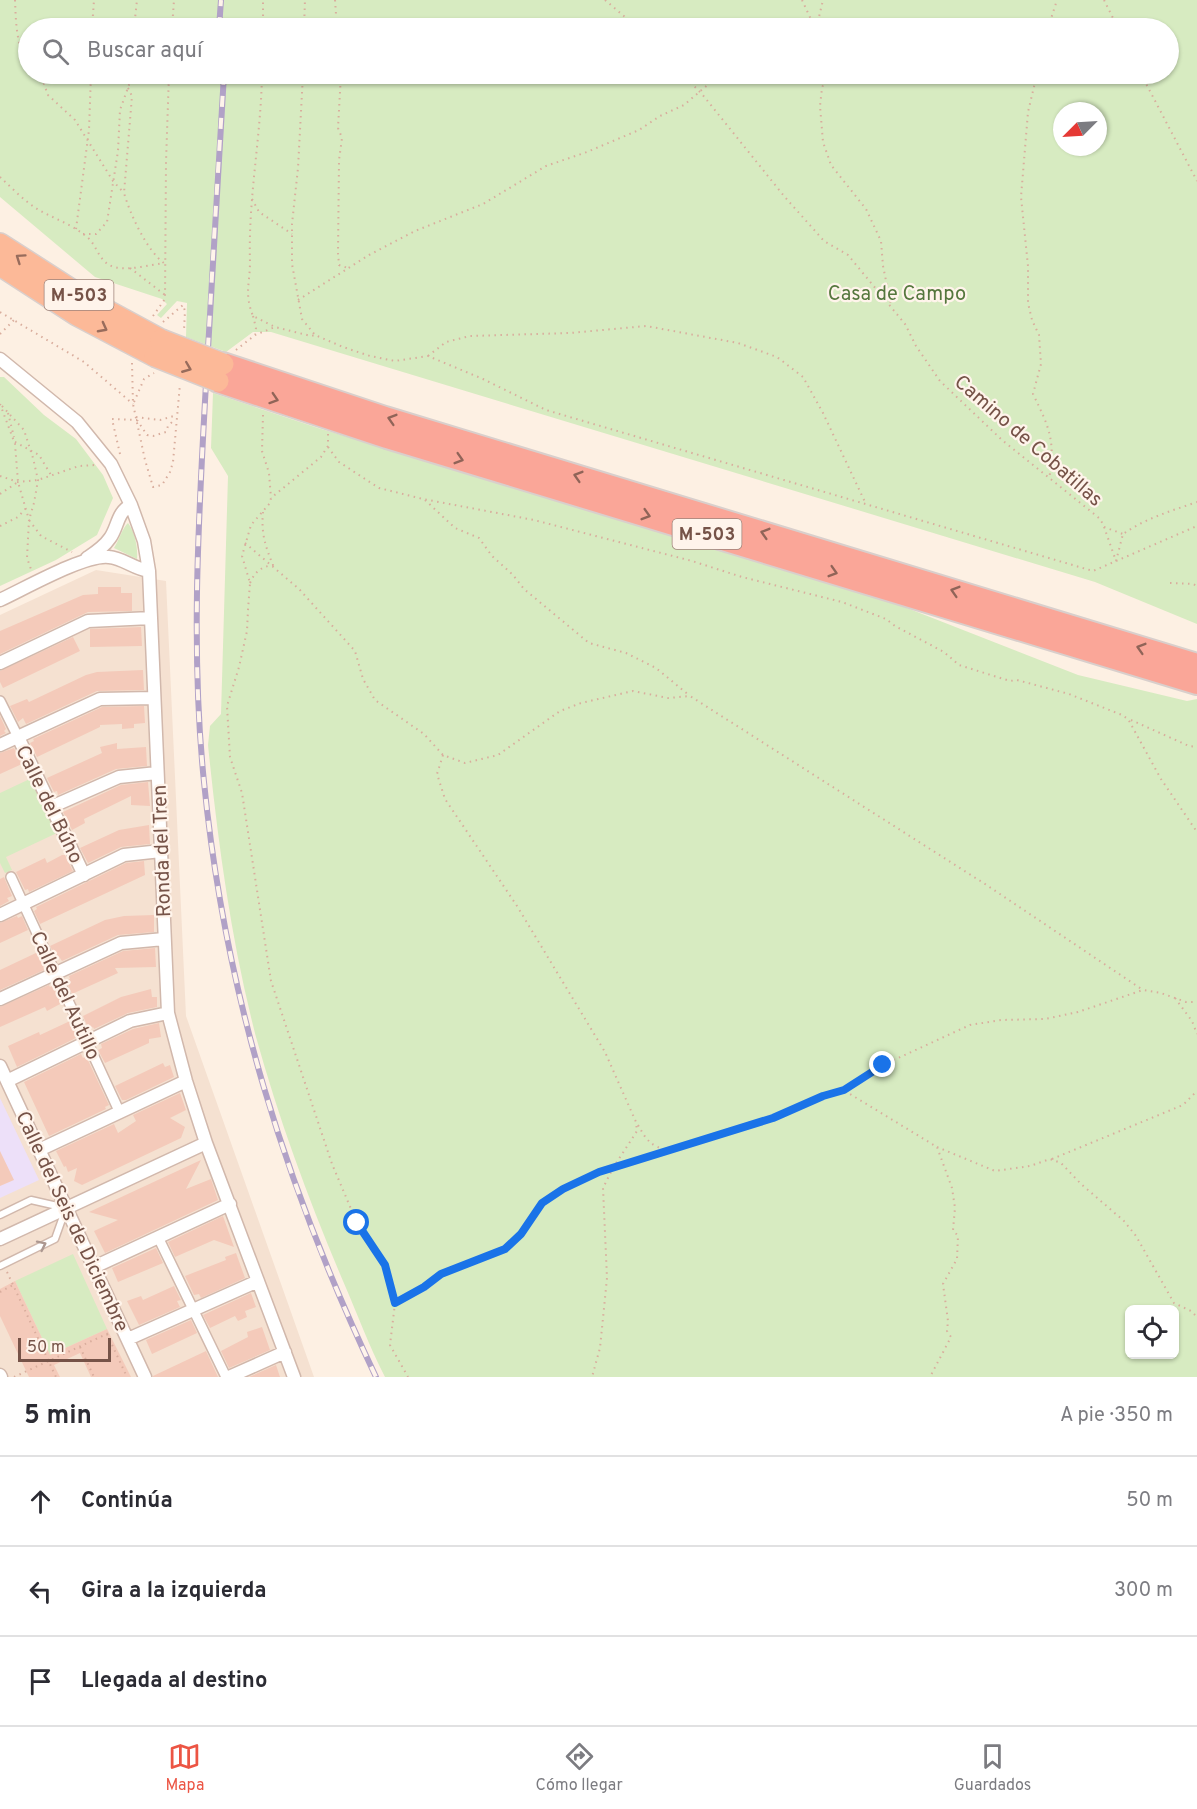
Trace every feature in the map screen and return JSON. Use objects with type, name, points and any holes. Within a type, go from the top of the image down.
[{"type":"highway","name":"M-503","points":[[0,244],[159,347]]},
{"type":"highway","name":"M-503","points":[[0,265],[77,315],[159,347],[1197,665]]},
{"type":"highway","name":"M-503","points":[[225,366],[387,437],[1197,683]]},
{"type":"street","name":"Ronda del Tren","points":[[0,359],[77,422],[111,464],[131,505],[144,541],[149,571],[168,1013],[186,1082],[206,1143],[294,1377]]},
{"type":"street","points":[[81,562],[106,543],[115,530],[121,513],[131,505]]},
{"type":"street","points":[[0,600],[81,562],[96,558],[112,557],[134,568],[149,571]]},
{"type":"street","points":[[0,663],[88,621],[151,618]]},
{"type":"street","points":[[0,746],[100,699],[154,698]]},
{"type":"street","name":"Calle del Búho","points":[[0,701],[84,875]]},
{"type":"street","points":[[51,807],[119,777],[157,773]]},
{"type":"street","points":[[0,915],[124,855],[161,851]]},
{"type":"street","name":"Calle del Autillo","points":[[11,877],[120,1113]]},
{"type":"street","points":[[0,999],[121,944],[165,939]]},
{"type":"street","points":[[7,1081],[130,1021],[168,1013]]},
{"type":"street","name":"Calle del Seis de Diciembre","points":[[0,1066],[145,1377]]},
{"type":"street","points":[[39,1150],[186,1082]]},
{"type":"street","points":[[0,1239],[206,1143]]},
{"type":"street","points":[[94,1267],[230,1204]]},
{"type":"street","points":[[158,1237],[228,1377],[285,1352]]},
{"type":"street","points":[[128,1339],[258,1281]]},
{"type":"lane","points":[[0,1215],[31,1200],[66,1208],[55,1239],[2,1265]]},
{"type":"path","points":[[15,0],[18,38]]},
{"type":"path","points":[[93,18],[94,0]]},
{"type":"path","points":[[135,18],[136,0]]},
{"type":"path","points":[[173,18],[174,0]]},
{"type":"path","points":[[263,0],[263,18]]},
{"type":"path","points":[[304,18],[305,0]]},
{"type":"path","points":[[335,0],[336,18]]},
{"type":"path","points":[[605,0],[626,18]]},
{"type":"path","points":[[802,0],[810,18]]},
{"type":"path","points":[[818,18],[823,0]]},
{"type":"path","points":[[1051,18],[1057,0]]},
{"type":"path","points":[[1104,0],[1113,18]]},
{"type":"path","points":[[44,84],[48,95],[75,120],[113,181],[124,193]]},
{"type":"path","points":[[76,229],[87,141],[90,84]]},
{"type":"path","points":[[83,234],[96,234],[107,222],[118,151],[120,110],[129,84]]},
{"type":"path","points":[[152,317],[165,299],[169,84]]},
{"type":"path","points":[[255,335],[256,328],[247,294],[261,84]]},
{"type":"path","points":[[302,84],[292,264],[302,319],[315,335]]},
{"type":"path","points":[[341,84],[339,128],[342,138],[339,160],[338,254],[339,265],[348,268]]},
{"type":"path","name":"Camino de Cobatillas","points":[[692,84],[824,241],[848,255],[905,324],[916,346],[940,381],[1002,441],[1093,511],[1104,527],[1116,561]]},
{"type":"path","points":[[298,300],[348,268],[416,231],[483,204],[546,166],[639,130],[660,116],[684,105],[709,84]]},
{"type":"path","points":[[823,84],[819,106],[823,142],[831,165],[866,209],[881,241],[891,308]]},
{"type":"path","points":[[1034,84],[1028,112],[1021,197],[1028,266],[1028,303],[1039,335],[1041,364],[1033,394],[1049,426],[1053,459],[1049,479]]},
{"type":"path","points":[[1146,84],[1197,181]]},
{"type":"path","points":[[128,88],[132,96],[124,193],[138,225],[157,258],[164,263]]},
{"type":"path","points":[[0,177],[37,209],[89,238],[99,257],[114,267],[130,268],[164,263]]},
{"type":"path","points":[[252,198],[259,212],[292,234]]},
{"type":"path","points":[[130,268],[165,295]]},
{"type":"path","points":[[133,404],[159,347],[183,305],[185,310],[183,336]]},
{"type":"path","points":[[0,312],[84,362],[133,404]]},
{"type":"path","points":[[253,316],[275,327],[310,336],[315,335],[370,356],[395,361],[428,356],[446,342],[470,336],[570,333],[646,326],[738,343],[777,357],[803,377],[866,503]]},
{"type":"path","points":[[0,334],[14,320]]},
{"type":"path","points":[[225,366],[255,335],[275,327]]},
{"type":"path","points":[[132,356],[133,404],[153,487],[167,480],[170,472],[181,379]]},
{"type":"path","points":[[428,356],[483,379],[546,410],[1093,571],[1197,526]]},
{"type":"path","points":[[1,405],[15,444],[39,455],[51,475]]},
{"type":"path","points":[[1,405],[24,430],[38,480],[29,520],[27,558],[36,584]]},
{"type":"path","points":[[262,408],[264,427],[262,451],[269,473],[272,498]]},
{"type":"path","points":[[7,412],[15,444],[18,482],[29,520],[41,536],[81,562]]},
{"type":"path","points":[[136,419],[147,435],[153,436],[166,432],[177,416]]},
{"type":"path","points":[[120,454],[112,419],[160,420],[177,416]]},
{"type":"path","points":[[250,583],[242,556],[251,525],[272,498],[321,457],[328,446],[328,431]]},
{"type":"path","points":[[328,446],[339,462],[379,488],[423,499],[534,520],[842,602],[886,619],[944,652],[959,665],[1010,681],[1017,680],[1069,694],[1122,715],[1189,746],[1197,747]]},
{"type":"path","points":[[0,476],[18,482],[38,480],[79,466],[111,464]]},
{"type":"path","points":[[0,494],[18,482]]},
{"type":"path","points":[[423,499],[455,528],[479,538],[492,556],[513,575],[524,589],[589,643],[626,653],[656,668],[690,696],[985,884],[1143,990],[1186,1002],[1197,1002]]},
{"type":"path","points":[[1116,561],[1123,534],[1166,511],[1197,502]]},
{"type":"path","points":[[0,526],[18,517],[27,507]]},
{"type":"path","points":[[263,512],[261,529],[273,565]]},
{"type":"path","points":[[1104,527],[1123,534]]},
{"type":"path","points":[[245,543],[299,589],[355,651],[363,679],[375,700],[424,734],[444,755],[465,763],[498,755],[560,711],[591,700],[633,691],[668,698],[690,696]]},
{"type":"path","points":[[273,565],[254,573],[250,583],[247,631],[227,706],[230,757],[242,793],[271,981],[332,1164],[357,1223],[385,1265],[395,1303],[390,1346],[408,1377]]},
{"type":"path","points":[[1170,584],[1197,586]]},
{"type":"path","points":[[1128,719],[1161,779],[1197,832]]},
{"type":"path","points":[[444,755],[437,774],[445,799],[517,906],[605,1052],[646,1140],[653,1146],[669,1151]]},
{"type":"path","points":[[395,1303],[424,1287],[441,1274],[505,1249],[521,1234],[542,1203],[563,1189],[613,1168],[773,1118],[823,1096],[844,1090],[883,1065],[970,1024],[1001,1020],[1045,1019],[1078,1012],[1143,990]]},
{"type":"path","points":[[1174,997],[1192,1021],[1197,1034]]},
{"type":"path","points":[[844,1090],[937,1147],[995,1171],[1030,1166],[1050,1159],[1183,1105],[1197,1091]]},
{"type":"path","points":[[592,1377],[600,1348],[607,1278],[603,1188],[637,1131],[636,1122]]},
{"type":"path","points":[[930,1377],[951,1337],[947,1331],[948,1321],[943,1284],[957,1259],[958,1236],[953,1230],[955,1208],[952,1188],[937,1147]]},
{"type":"path","points":[[1050,1159],[1061,1163],[1081,1184],[1124,1221],[1136,1236],[1174,1303],[1191,1311],[1197,1317]]},
{"type":"path","points":[[2,1265],[56,1377]]},
{"type":"path","points":[[0,1292],[13,1285]]},
{"type":"path","points":[[14,1377],[122,1327]]},
{"type":"path","points":[[107,1334],[127,1377]]},
{"type":"path","points":[[80,1346],[94,1377]]},
{"type":"shaded area","points":[[96,570],[166,581],[186,1016],[314,1377],[0,1377],[0,615]]},
{"type":"shaded area","points":[[0,1098],[39,1180],[0,1198]]},
{"type":"green space","name":"Casa de Campo","points":[[0,0],[1197,0],[1197,624],[1095,582],[271,332],[253,332],[226,352],[186,337],[187,303],[177,301],[161,318],[157,315],[167,304],[162,299],[95,277],[0,197]]},
{"type":"green space","points":[[0,377],[4,377],[44,415],[76,439],[103,475],[113,498],[97,535],[56,560],[0,586]]},
{"type":"green space","points":[[213,393],[318,428],[884,599],[1078,675],[1187,701],[1197,699],[1197,1377],[385,1377],[330,1251],[285,1130],[256,1037],[232,928],[208,745],[210,726],[221,714],[228,476],[211,448]]},
{"type":"green space","points":[[128,523],[136,540],[137,559],[114,548]]},
{"type":"green space","points":[[34,777],[59,832],[6,857],[12,870],[5,873],[0,863],[0,793]]},
{"type":"green space","points":[[73,1254],[107,1329],[50,1355],[15,1281]]},
{"type":"building","points":[[98,587],[121,587],[121,593],[132,593],[132,611],[88,612],[0,654],[0,631],[83,595],[98,594]]},
{"type":"building","points":[[141,627],[142,646],[90,647],[90,629]]},
{"type":"building","points":[[73,637],[80,651],[3,688],[0,682],[0,671]]},
{"type":"building","points":[[143,670],[144,690],[97,691],[26,724],[23,718],[18,722],[10,706],[27,699],[29,702],[97,672]]},
{"type":"building","points":[[144,706],[145,723],[134,724],[134,728],[122,729],[122,724],[100,725],[37,757],[30,743],[34,741],[33,739],[102,707]]},
{"type":"building","points":[[0,716],[6,733],[0,736]]},
{"type":"building","points":[[117,743],[117,749],[146,747],[147,766],[116,769],[58,795],[57,791],[54,792],[47,778],[102,753],[100,747]]},
{"type":"building","points":[[14,748],[22,764],[0,774],[0,753]]},
{"type":"building","points":[[148,782],[150,806],[131,805],[131,796],[84,819],[85,823],[72,830],[63,812],[121,785]]},
{"type":"building","points":[[149,825],[150,844],[121,847],[88,863],[80,848],[119,830]]},
{"type":"building","points":[[65,855],[73,871],[29,892],[28,889],[25,890],[16,872],[45,858],[47,863]]},
{"type":"building","points":[[144,861],[145,875],[40,924],[34,911],[36,907],[126,863]]},
{"type":"building","points":[[4,877],[12,896],[7,898],[9,901],[0,906],[0,879]]},
{"type":"building","points":[[154,915],[154,932],[118,935],[62,961],[60,958],[57,960],[50,946],[105,920],[124,916]]},
{"type":"building","points":[[17,916],[18,918],[22,916],[28,930],[0,943],[0,923]]},
{"type":"building","points":[[155,948],[156,967],[115,968],[118,973],[72,994],[66,980],[70,979],[69,976],[123,951]]},
{"type":"building","points":[[38,952],[45,966],[44,970],[0,990],[0,970]]},
{"type":"building","points":[[49,985],[50,987],[54,985],[62,1003],[47,1011],[45,1007],[0,1027],[0,1007]]},
{"type":"building","points":[[151,989],[152,997],[157,997],[157,1007],[128,1013],[89,1030],[83,1016],[121,997]]},
{"type":"building","points":[[70,1021],[77,1036],[74,1039],[17,1067],[8,1046]]},
{"type":"building","points":[[159,1023],[161,1037],[149,1039],[149,1043],[105,1063],[98,1050],[102,1048],[101,1044],[133,1029]]},
{"type":"building","points":[[81,1054],[83,1058],[86,1056],[109,1105],[105,1107],[106,1109],[49,1136],[24,1082]]},
{"type":"building","points":[[163,1063],[165,1067],[170,1065],[174,1077],[122,1100],[115,1086]]},
{"type":"building","points":[[180,1093],[186,1110],[170,1118],[185,1127],[181,1138],[82,1185],[74,1181],[77,1168],[68,1172],[56,1151],[114,1124],[118,1133],[136,1121],[133,1115]]},
{"type":"building","points":[[0,1151],[14,1180],[0,1186]]},
{"type":"building","points":[[201,1160],[186,1189],[211,1179],[218,1200],[105,1253],[94,1231],[118,1220],[89,1212]]},
{"type":"building","points":[[223,1216],[234,1247],[214,1240],[175,1257],[168,1242]]},
{"type":"building","points":[[156,1248],[163,1263],[118,1282],[112,1268]]},
{"type":"building","points":[[236,1253],[245,1278],[201,1298],[199,1294],[194,1295],[185,1276],[226,1260],[225,1257]]},
{"type":"building","points":[[15,1281],[50,1355],[107,1329],[131,1377],[91,1377],[80,1353],[54,1365],[60,1377],[29,1377],[0,1316],[0,1289]]},
{"type":"building","points":[[174,1286],[181,1300],[177,1301],[180,1307],[139,1325],[127,1301],[141,1296],[143,1300]]},
{"type":"building","points":[[251,1293],[256,1307],[245,1311],[247,1317],[238,1321],[235,1316],[210,1328],[203,1315]]},
{"type":"building","points":[[191,1320],[197,1333],[152,1354],[146,1340]]},
{"type":"building","points":[[262,1327],[270,1350],[229,1368],[221,1351],[248,1337],[247,1332]]},
{"type":"building","points":[[206,1351],[218,1377],[153,1377],[153,1376]]},
{"type":"building","points":[[276,1365],[280,1377],[249,1377]]},
{"type":"railway","points":[[220,18],[221,0]]},
{"type":"railway","points":[[223,84],[198,544],[198,687],[204,782],[227,937],[264,1087],[287,1160],[314,1233],[343,1305],[376,1377]]},
{"type":"route","points":[[357,1223],[385,1265],[395,1303],[424,1287],[441,1274],[505,1249],[521,1234],[542,1203],[563,1189],[599,1172],[773,1118],[823,1096],[844,1090],[883,1065]]}]
